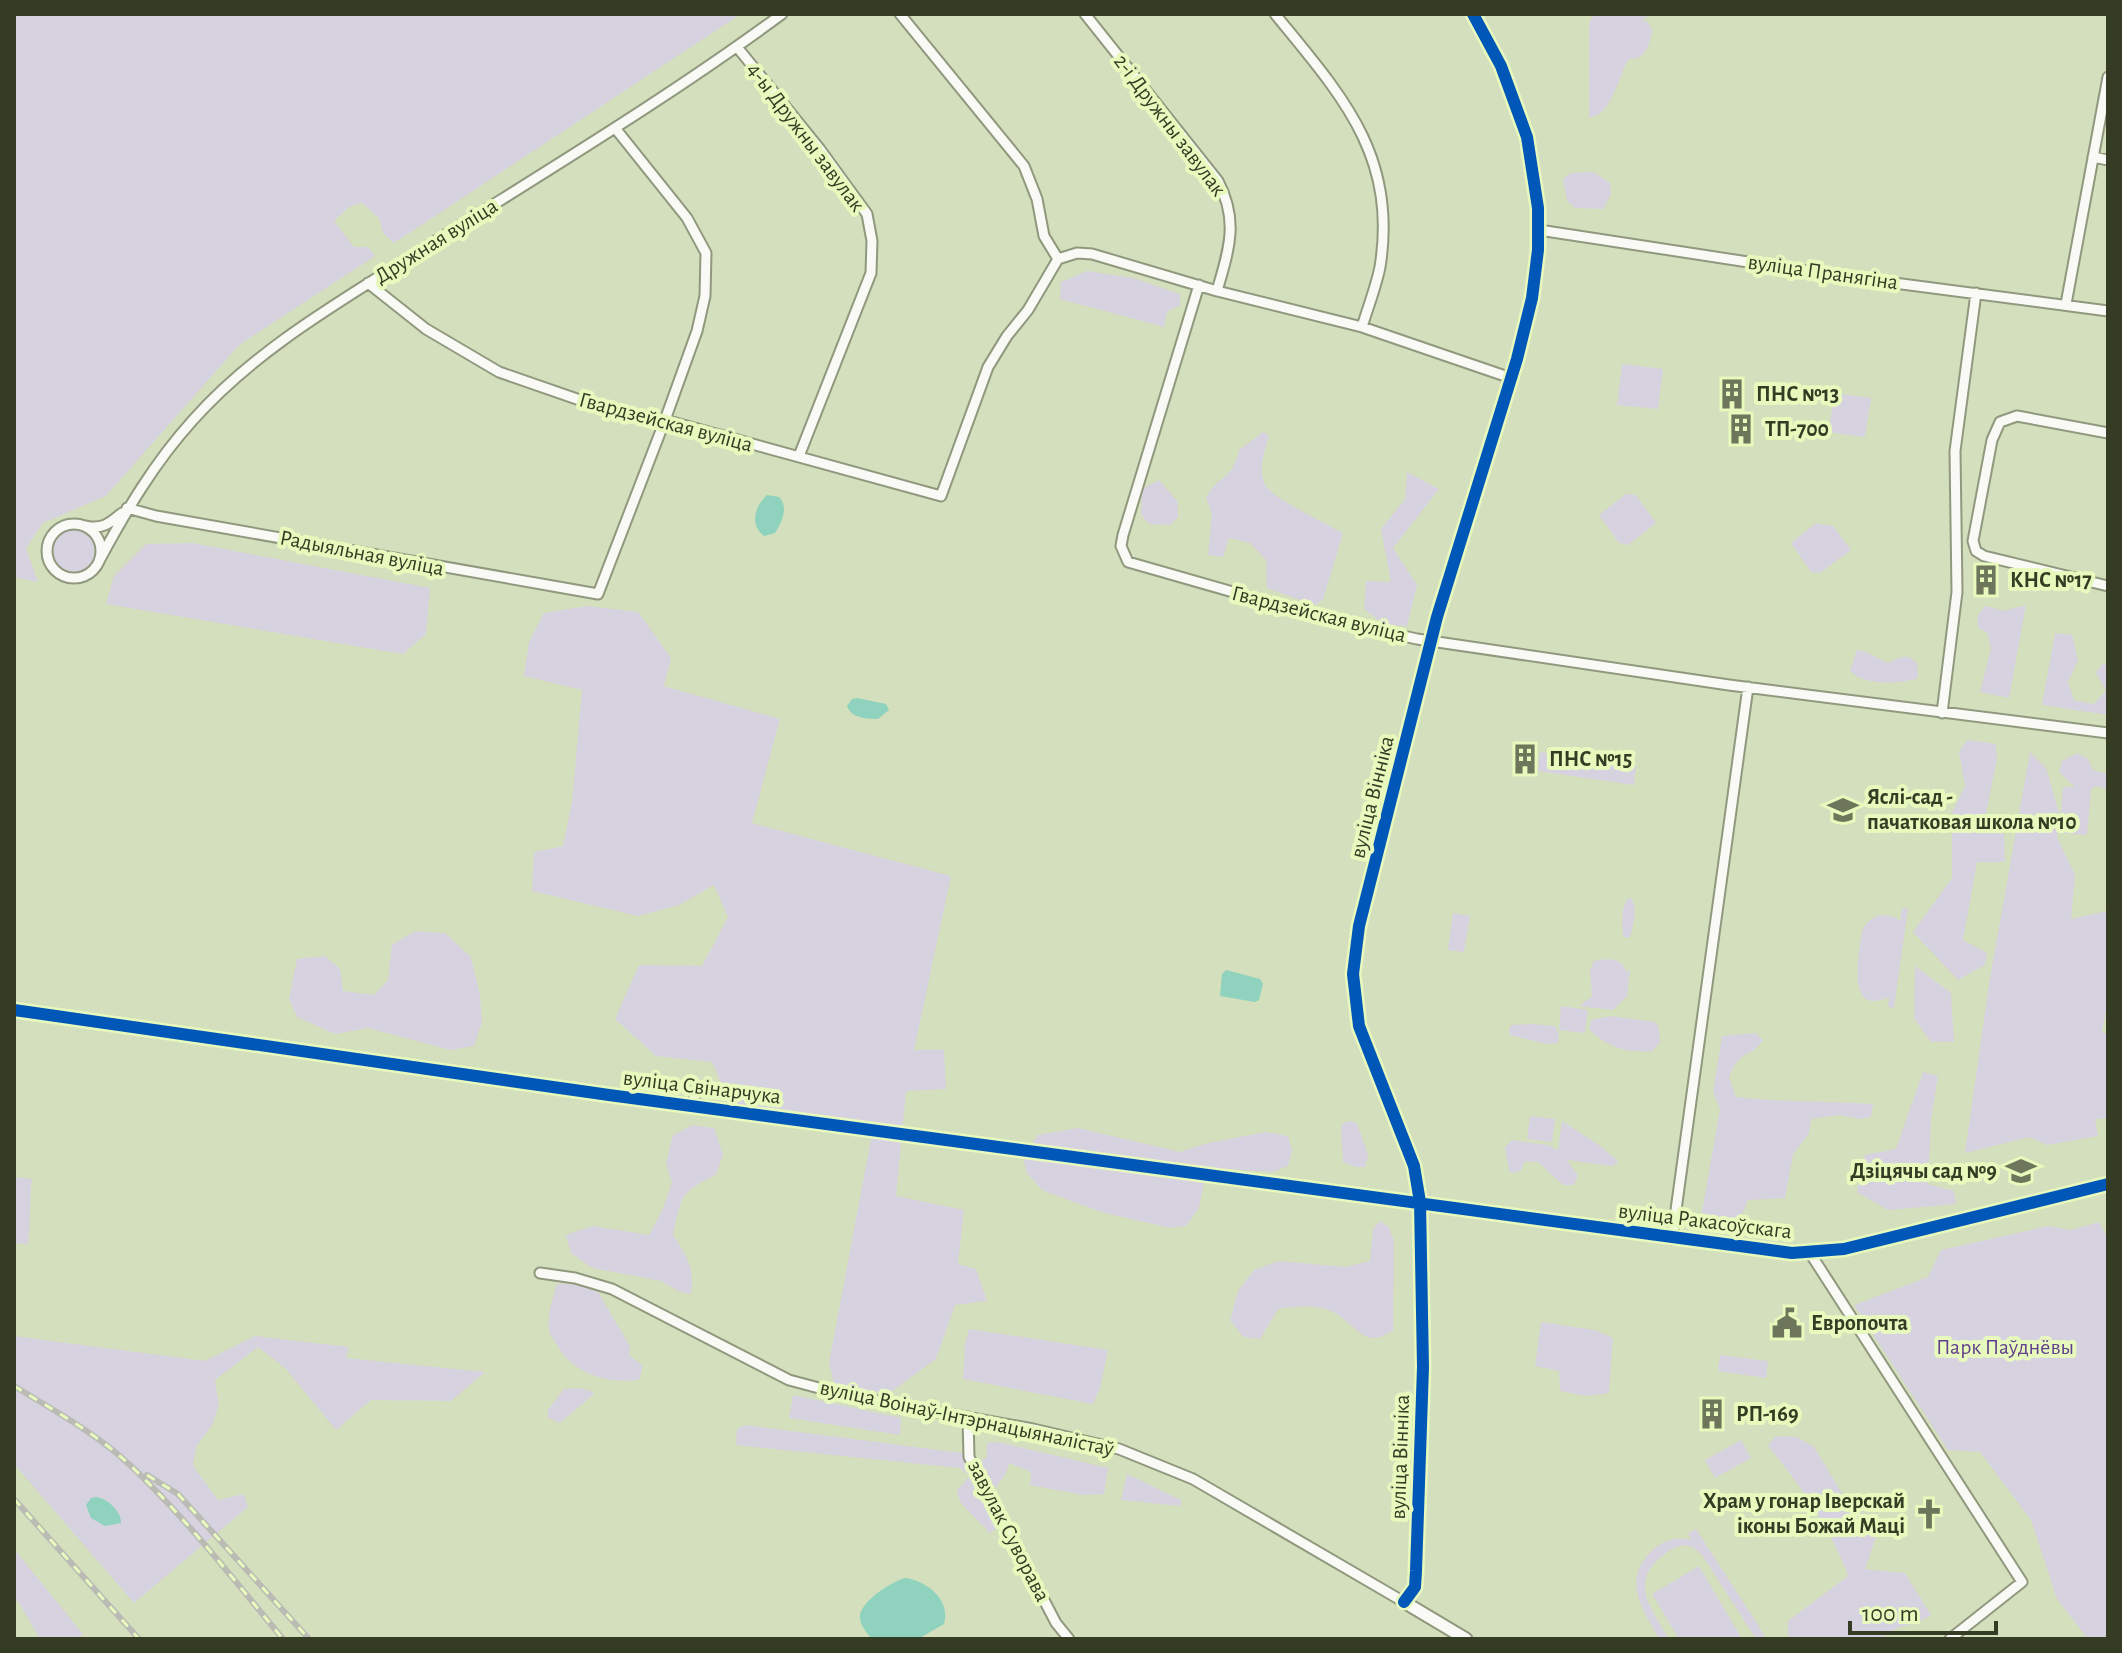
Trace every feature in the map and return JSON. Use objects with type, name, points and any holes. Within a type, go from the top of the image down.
[{"type":"street","name":"Дружная вуліца","points":[[99,561],[127,508],[153,469],[193,420],[269,349],[615,128],[782,14]]},
{"type":"street","points":[[900,14],[1024,166],[1037,199],[1044,236],[1058,259],[1077,253],[1092,254],[1217,291],[1362,327],[1511,378]]},
{"type":"street","name":"2-і Дружны завулак","points":[[1085,14],[1218,181],[1228,201],[1230,244],[1217,291]]},
{"type":"street","points":[[1275,14],[1332,84],[1356,121],[1372,154],[1384,222],[1379,269],[1362,327]]},
{"type":"street","name":"вуліца Вінніка","points":[[1404,1602],[1415,1587],[1423,1367],[1420,1202],[1414,1166],[1359,1026],[1353,974],[1359,926],[1431,641],[1511,378],[1532,298],[1539,230],[1534,175],[1521,117],[1491,43],[1473,14]]},
{"type":"street","name":"4-ы Дружны завулак","points":[[737,47],[819,148],[867,214],[872,241],[871,273],[799,456]]},
{"type":"street","points":[[2066,304],[2108,77]]},
{"type":"street","points":[[615,128],[687,218],[706,253],[705,296],[697,331],[665,420]]},
{"type":"street","points":[[2093,157],[2108,160]]},
{"type":"street","name":"вуліца Пранягіна","points":[[1539,230],[1833,275],[2108,311]]},
{"type":"street","name":"Гвардзейская вуліца","points":[[368,283],[426,329],[499,372],[623,415],[665,420],[941,496],[988,367],[1028,310],[1058,259]]},
{"type":"street","name":"Гвардзейская вуліца","points":[[1199,285],[1123,535],[1121,546],[1128,562],[1331,620],[1431,641],[1748,687],[2108,733]]},
{"type":"street","points":[[1942,713],[1957,592],[1955,451],[1976,293]]},
{"type":"street","points":[[2108,433],[2008,417],[1995,429],[1973,541],[1978,553],[2108,586]]},
{"type":"street","name":"Радыяльная вуліца","points":[[127,508],[156,516],[598,594],[665,420]]},
{"type":"street","points":[[83,526],[97,537],[99,561],[88,574],[71,578],[50,563],[48,546],[57,530],[65,526],[83,526],[94,529],[106,526],[127,508]]},
{"type":"street","points":[[1672,1239],[1748,687]]},
{"type":"street","name":"вуліца Свінарчука","points":[[14,1010],[693,1106],[1386,1199]]},
{"type":"street","points":[[693,1106],[695,1093]]},
{"type":"street","name":"вуліца Ракасоўскага","points":[[1386,1199],[1753,1250],[1810,1253],[1844,1249],[2108,1184]]},
{"type":"street","points":[[1810,1253],[2022,1582],[1950,1639]]},
{"type":"street","name":"вуліца Воінаў-Інтэрнацыяналістаў","points":[[540,1273],[575,1278],[612,1289],[789,1380],[845,1395],[1119,1449],[1193,1479],[1466,1639]]},
{"type":"street","name":"завулак Суворава","points":[[968,1417],[969,1457],[1056,1623],[1069,1639]]},
{"type":"green space","points":[[14,14],[741,14],[394,243],[383,233],[379,218],[362,203],[349,207],[334,221],[354,247],[368,247],[375,256],[239,345],[106,496],[43,523],[26,548],[38,582],[14,577]]},
{"type":"green space","points":[[1593,14],[1651,14],[1642,20],[1648,22],[1652,31],[1643,54],[1629,59],[1603,111],[1589,117],[1589,24]]},
{"type":"green space","points":[[1593,172],[1610,183],[1611,194],[1603,209],[1575,208],[1567,201],[1563,179],[1571,173]]},
{"type":"green space","points":[[1087,271],[1133,278],[1180,294],[1180,306],[1167,311],[1164,327],[1060,299],[1061,282]]},
{"type":"green space","points":[[1622,364],[1663,369],[1658,409],[1617,405]]},
{"type":"green space","points":[[1834,393],[1871,398],[1865,437],[1829,432]]},
{"type":"green space","points":[[1263,432],[1269,436],[1262,467],[1266,486],[1290,504],[1343,533],[1323,600],[1314,605],[1267,588],[1266,560],[1250,543],[1229,538],[1223,557],[1208,555],[1212,514],[1206,498],[1232,468],[1239,450]]},
{"type":"green space","points":[[1407,472],[1439,489],[1393,548],[1417,585],[1407,626],[1385,625],[1364,609],[1366,581],[1391,582],[1381,529],[1405,499]]},
{"type":"green space","points":[[1159,480],[1178,502],[1178,517],[1170,525],[1149,524],[1141,515],[1142,489]]},
{"type":"green space","points":[[1626,494],[1636,495],[1656,523],[1628,545],[1619,543],[1599,515]]},
{"type":"green space","points":[[1816,523],[1833,526],[1851,550],[1820,573],[1811,572],[1791,543]]},
{"type":"green space","points":[[74,530],[89,536],[95,551],[89,566],[74,572],[59,566],[53,551],[59,536]]},
{"type":"green space","points":[[192,543],[430,588],[426,634],[403,654],[106,604],[114,576],[146,544]]},
{"type":"green space","points":[[2026,605],[2009,698],[1980,692],[1991,648],[1987,633],[1978,627],[1978,615],[1985,606],[2004,611]]},
{"type":"green space","points":[[587,606],[638,612],[671,658],[664,686],[780,719],[752,823],[951,876],[914,1050],[944,1050],[946,1089],[906,1091],[896,1196],[964,1210],[958,1264],[976,1269],[987,1301],[955,1305],[936,1359],[888,1394],[834,1384],[829,1363],[871,1139],[790,1125],[732,1107],[712,1062],[656,1056],[615,1019],[639,965],[702,966],[728,917],[714,885],[679,905],[638,916],[532,891],[534,852],[563,846],[572,802],[582,690],[524,676],[529,642],[544,613]]},
{"type":"green space","points":[[2055,633],[2072,635],[2078,660],[2068,682],[2074,700],[2094,704],[2106,691],[2096,673],[2103,663],[2108,666],[2108,715],[2042,705]]},
{"type":"green space","points":[[1857,650],[1888,663],[1909,658],[1917,663],[1918,678],[1902,682],[1863,679],[1850,670]]},
{"type":"green space","points":[[1967,740],[1996,744],[1997,760],[1985,817],[2004,833],[2005,862],[1977,862],[1963,940],[1987,953],[1985,965],[1958,980],[1913,932],[1952,878],[1952,813],[1965,786],[1959,752]]},
{"type":"green space","points":[[1540,752],[1636,765],[1634,785],[1538,771]]},
{"type":"green space","points":[[2030,752],[2046,768],[2059,813],[2057,837],[2075,875],[2071,919],[2108,911],[2108,1000],[2102,1032],[2108,1035],[2108,1118],[2095,1119],[2098,1136],[2047,1145],[2029,1137],[1965,1153],[1989,984]]},
{"type":"green space","points":[[2077,753],[2088,759],[2093,770],[2108,774],[2108,790],[2097,786],[2091,789],[2087,835],[2059,833],[2063,787],[2075,787],[2059,772],[2062,761]]},
{"type":"green space","points":[[1628,898],[1632,899],[1634,913],[1630,937],[1626,938],[1623,936],[1622,916]]},
{"type":"green space","points":[[1902,908],[1908,909],[1894,1008],[1888,1007],[1889,997],[1875,1001],[1866,998],[1860,991],[1858,966],[1865,926],[1874,918],[1884,915],[1900,921]]},
{"type":"green space","points":[[1453,913],[1470,916],[1464,952],[1448,950]]},
{"type":"green space","points":[[415,931],[445,933],[471,957],[480,995],[482,1022],[474,1046],[450,1050],[368,1028],[335,1034],[297,1017],[289,999],[297,959],[325,956],[340,969],[343,991],[374,995],[388,980],[392,945]]},
{"type":"green space","points":[[1605,959],[1621,963],[1626,972],[1630,969],[1627,996],[1613,1010],[1579,1006],[1592,996],[1590,971],[1594,961]]},
{"type":"green space","points":[[1915,966],[1951,993],[1954,1042],[1931,1042],[1914,1018]]},
{"type":"green space","points":[[1561,1006],[1588,1010],[1585,1033],[1559,1030]]},
{"type":"green space","points":[[1610,1016],[1655,1022],[1659,1028],[1660,1042],[1652,1051],[1626,1050],[1610,1045],[1589,1029],[1591,1020]]},
{"type":"green space","points":[[1512,1025],[1555,1026],[1558,1043],[1547,1044],[1510,1035]]},
{"type":"green space","points":[[1756,1033],[1763,1040],[1737,1062],[1729,1077],[1736,1097],[1873,1104],[1871,1117],[1861,1119],[1839,1115],[1811,1119],[1809,1133],[1793,1155],[1785,1198],[1748,1200],[1736,1228],[1700,1223],[1720,1109],[1713,1092],[1722,1036]]},
{"type":"green space","points":[[1923,1072],[1938,1076],[1931,1119],[1928,1184],[1954,1191],[1956,1204],[1888,1210],[1857,1192],[1865,1155],[1896,1149]]},
{"type":"green space","points":[[1530,1116],[1555,1119],[1552,1142],[1527,1139]]},
{"type":"green space","points":[[1352,1121],[1357,1123],[1368,1155],[1365,1167],[1343,1162],[1341,1126]]},
{"type":"green space","points":[[1562,1121],[1619,1162],[1612,1166],[1567,1160],[1578,1176],[1574,1185],[1563,1185],[1538,1162],[1525,1161],[1521,1170],[1514,1173],[1509,1171],[1505,1147],[1512,1140],[1548,1145],[1558,1150]]},
{"type":"green space","points":[[693,1125],[714,1128],[723,1154],[716,1175],[695,1186],[684,1197],[673,1235],[689,1263],[691,1294],[680,1292],[661,1281],[592,1268],[571,1253],[566,1235],[593,1226],[649,1235],[672,1183],[666,1163],[673,1135]]},
{"type":"green space","points":[[1078,1128],[1180,1152],[1265,1132],[1288,1136],[1292,1151],[1288,1166],[1272,1172],[1217,1168],[1204,1183],[1199,1208],[1186,1226],[1170,1228],[1101,1212],[1042,1190],[1027,1173],[1023,1157],[1038,1135]]},
{"type":"green space","points":[[14,1177],[32,1179],[28,1244],[14,1243]]},
{"type":"green space","points":[[1380,1221],[1389,1227],[1394,1242],[1393,1330],[1384,1336],[1369,1337],[1335,1313],[1307,1306],[1278,1309],[1260,1339],[1243,1337],[1230,1320],[1238,1291],[1254,1270],[1279,1261],[1345,1267],[1370,1261],[1373,1229]]},
{"type":"green space","name":"Парк Паўднёвы","points":[[2099,1222],[2108,1239],[2108,1639],[2088,1639],[2057,1599],[2031,1520],[1980,1452],[1948,1450],[1854,1305],[1928,1277],[1941,1250],[2048,1226],[2071,1230]]},
{"type":"green space","points":[[557,1284],[575,1284],[598,1292],[630,1346],[629,1355],[643,1366],[639,1380],[615,1380],[592,1375],[564,1355],[549,1328]]},
{"type":"green space","points":[[1541,1322],[1595,1330],[1613,1338],[1609,1393],[1585,1396],[1560,1391],[1559,1371],[1535,1366]]},
{"type":"green space","points":[[969,1329],[1108,1350],[1100,1388],[1093,1404],[963,1379]]},
{"type":"green space","points":[[14,1336],[205,1361],[255,1336],[349,1347],[346,1358],[485,1372],[451,1401],[371,1400],[336,1430],[285,1368],[258,1347],[215,1380],[219,1406],[212,1425],[196,1447],[193,1466],[218,1500],[244,1494],[248,1507],[134,1603],[14,1464]]},
{"type":"green space","points":[[1720,1355],[1768,1361],[1766,1378],[1718,1371]]},
{"type":"green space","points":[[581,1388],[595,1393],[560,1423],[548,1418],[548,1410],[564,1389]]},
{"type":"green space","points":[[793,1395],[901,1418],[900,1435],[789,1418]]},
{"type":"green space","points":[[745,1425],[962,1453],[978,1463],[987,1457],[987,1443],[998,1442],[1108,1468],[1104,1494],[1082,1495],[1030,1485],[1031,1472],[1009,1463],[1006,1473],[987,1501],[1001,1525],[990,1533],[960,1502],[957,1490],[970,1476],[960,1468],[736,1445],[737,1429]]},
{"type":"green space","points":[[1775,1436],[1797,1437],[1814,1447],[1852,1510],[1871,1515],[1876,1537],[1865,1569],[1905,1573],[1931,1615],[1899,1627],[1880,1639],[1792,1639],[1788,1635],[1788,1621],[1848,1576],[1814,1508],[1768,1446]]},
{"type":"green space","points":[[1741,1440],[1751,1458],[1715,1478],[1705,1460]]},
{"type":"green space","points":[[1127,1474],[1181,1500],[1181,1506],[1121,1500]]},
{"type":"green space","points":[[1696,1529],[1767,1639],[1756,1639],[1702,1555],[1693,1547],[1683,1545],[1660,1558],[1646,1578],[1647,1598],[1669,1639],[1659,1639],[1641,1604],[1636,1582],[1638,1571],[1655,1548],[1672,1540],[1691,1540],[1688,1533]]},
{"type":"green space","points":[[14,1549],[83,1634],[77,1639],[40,1639],[18,1601],[14,1601]]},
{"type":"green space","points":[[1699,1566],[1742,1639],[1679,1639],[1652,1594]]},
{"type":"water","points":[[767,495],[779,497],[784,510],[775,533],[764,536],[756,526],[755,516],[759,504]]},
{"type":"water","points":[[857,698],[886,704],[889,710],[878,719],[860,717],[847,706]]},
{"type":"water","points":[[1226,970],[1260,979],[1263,984],[1259,1000],[1220,996],[1222,974]]},
{"type":"water","points":[[96,1497],[113,1506],[121,1523],[105,1526],[91,1518],[86,1505]]},
{"type":"water","points":[[906,1578],[930,1588],[941,1600],[944,1624],[918,1639],[872,1639],[861,1622],[862,1609],[879,1592]]},
{"type":"railway","points":[[14,1386],[89,1432],[130,1465],[190,1528],[283,1639]]},
{"type":"railway","points":[[147,1475],[178,1494],[309,1639]]},
{"type":"railway","points":[[14,1499],[139,1639]]},
{"type":"cycle path","points":[[1404,1602],[1415,1587],[1416,1571],[1423,1367],[1420,1202],[1414,1166],[1359,1026],[1353,974],[1359,926],[1437,617],[1517,359],[1532,298],[1538,250],[1538,208],[1527,137],[1501,66],[1473,14]]},
{"type":"cycle path","points":[[14,1010],[609,1095],[1792,1253],[1844,1249],[2108,1184]]},
{"type":"place","name":"ПНС №13","points":[[1732,394]]},
{"type":"place","name":"ТП-700","points":[[1741,429]]},
{"type":"place","name":"КНС №17","points":[[1986,580]]},
{"type":"place","name":"ПНС №15","points":[[1525,759]]},
{"type":"place","name":"Яслі-сад - пачатковая школа №10","points":[[1843,810]]},
{"type":"place","name":"Дзіцячы сад №9","points":[[2021,1171]]},
{"type":"place","name":"Европочта","points":[[1787,1323]]},
{"type":"place","name":"РП-169","points":[[1712,1414]]},
{"type":"place","name":"Храм у гонар Іверскай іконы Божай Маці","points":[[1929,1514]]}]
